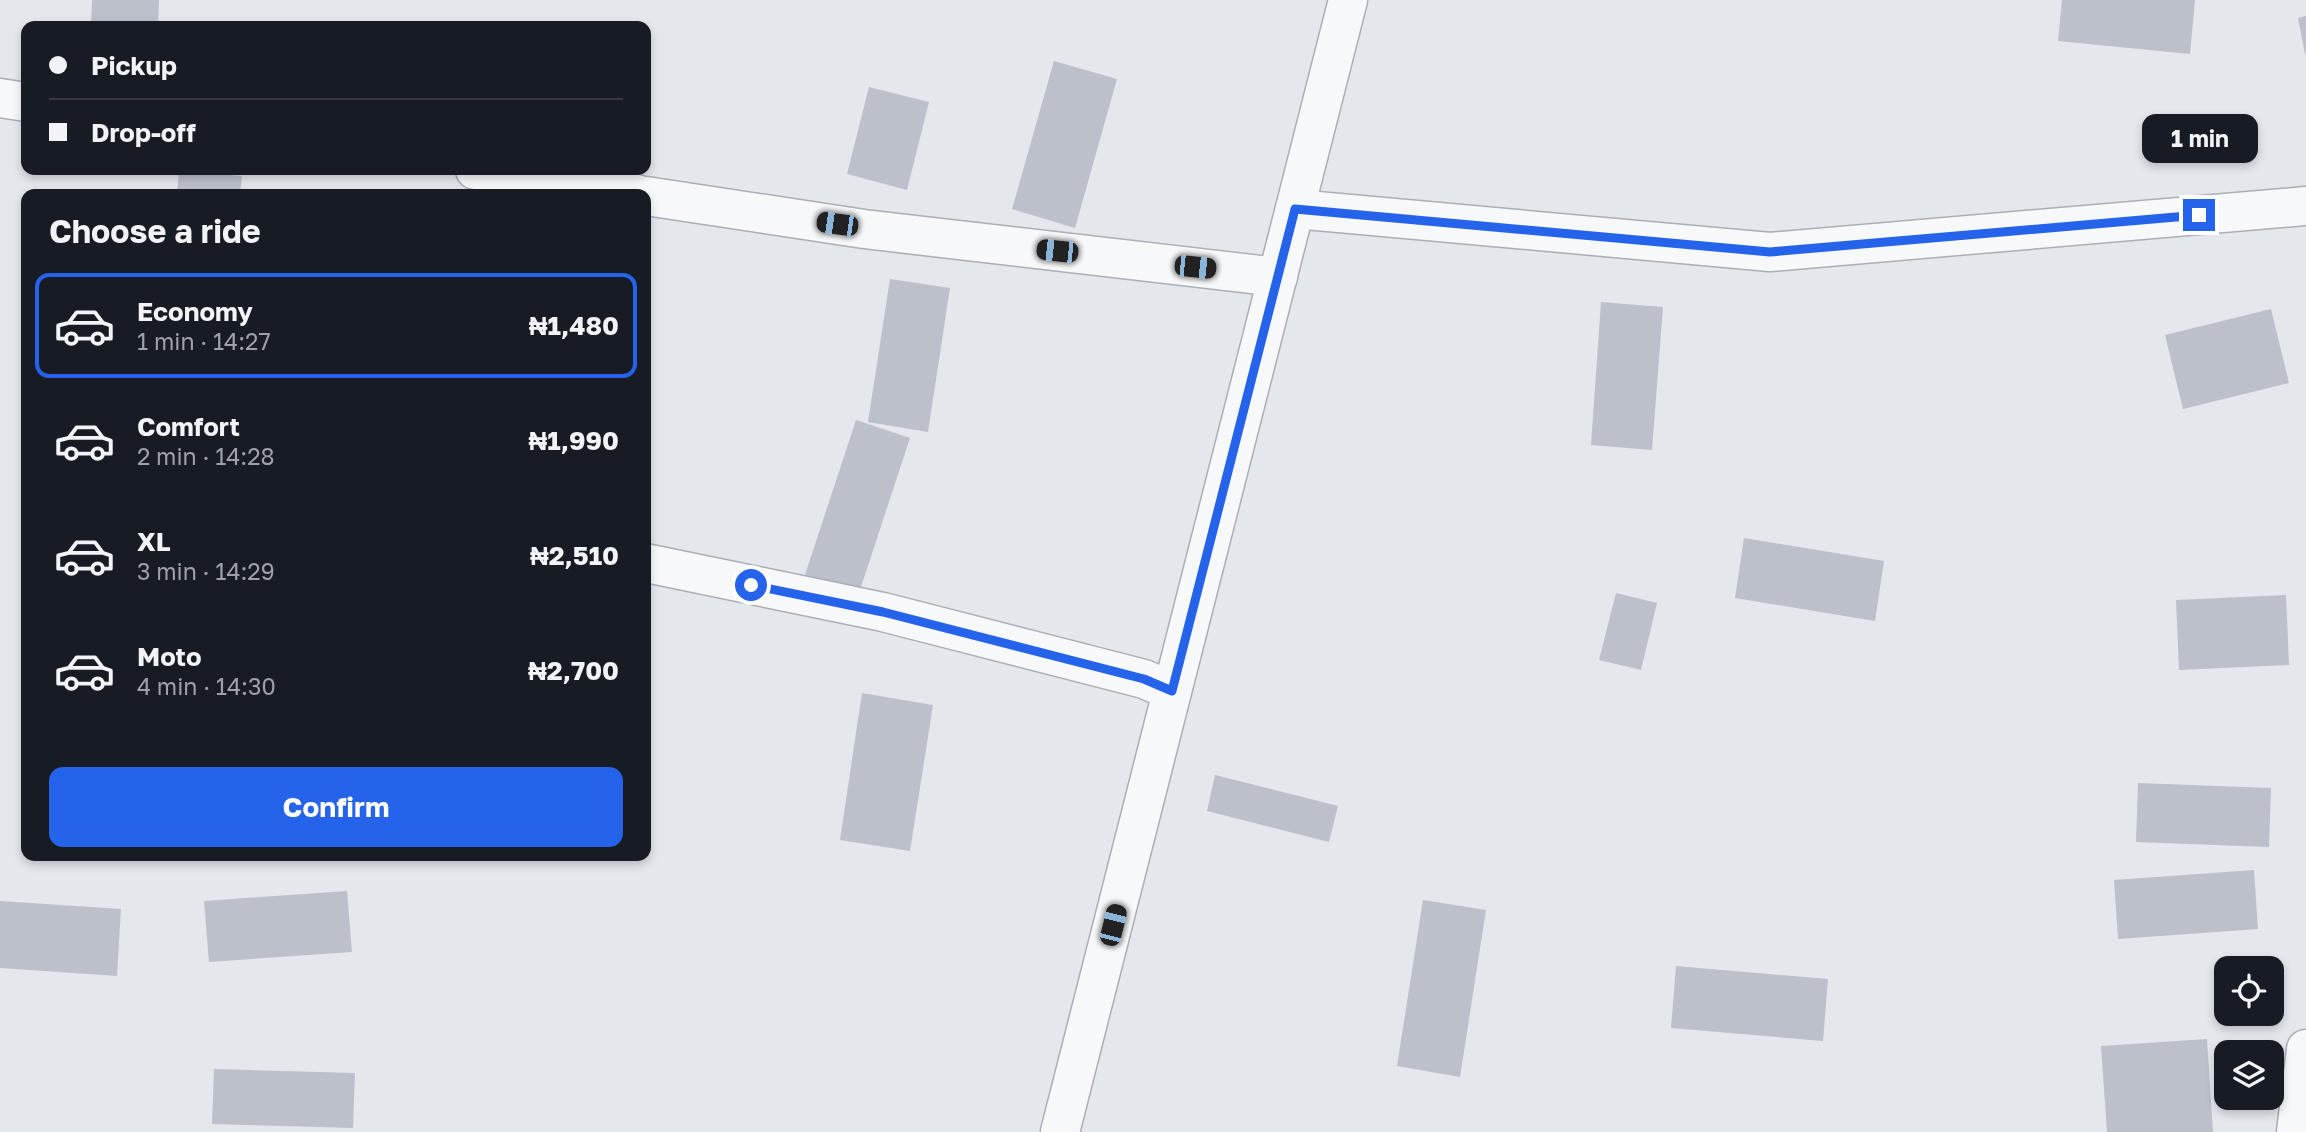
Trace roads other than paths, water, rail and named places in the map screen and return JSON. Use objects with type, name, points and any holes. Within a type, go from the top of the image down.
[{"type":"street","points":[[1060,1132],[1348,0]]},
{"type":"street","points":[[0,98],[21,101]]},
{"type":"street","points":[[509,175],[603,189]]},
{"type":"street","points":[[651,196],[864,229],[1278,277]]},
{"type":"street","points":[[1295,209],[1770,252],[2306,205]]},
{"type":"street","points":[[651,564],[883,612],[1144,679],[1172,691]]},
{"type":"street","points":[[2296,1132],[2306,1049]]}]
